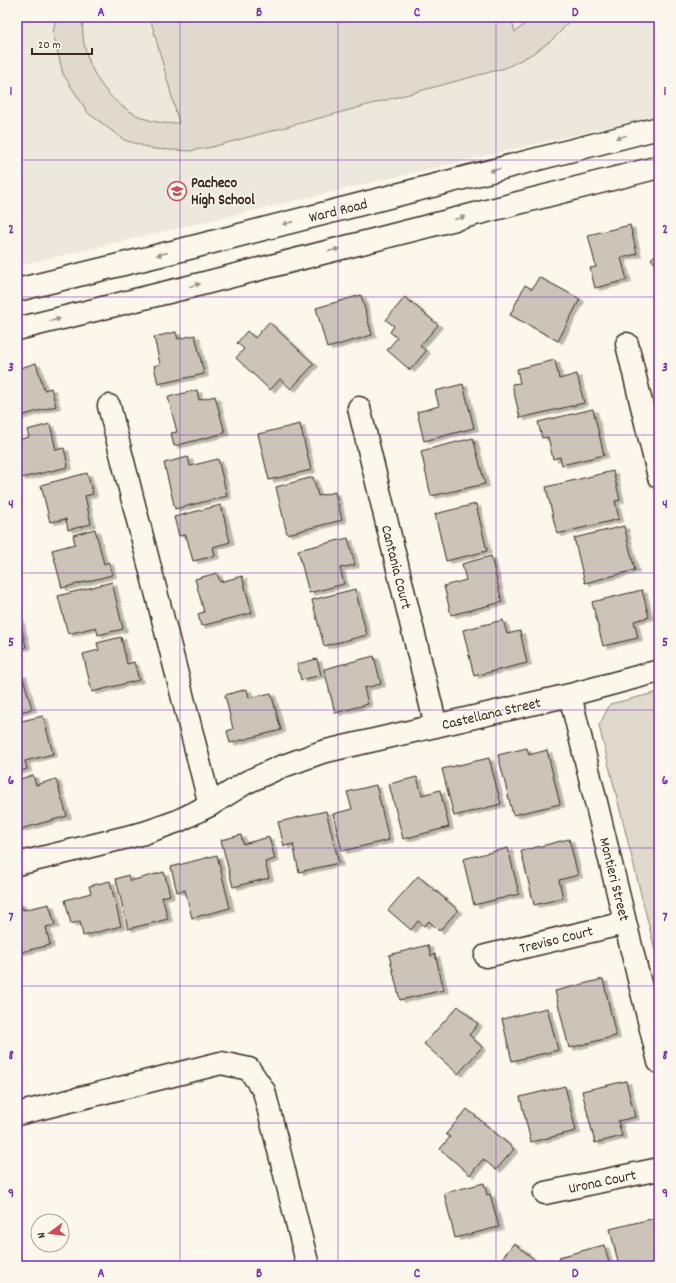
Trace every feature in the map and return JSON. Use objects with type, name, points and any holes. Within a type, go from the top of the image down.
[{"type":"street","name":"Ward Road","points":[[17,290],[193,247],[659,128]]},
{"type":"street","points":[[17,329],[209,282],[659,167]]},
{"type":"street","points":[[627,344],[659,477]]},
{"type":"street","points":[[109,406],[210,805]]},
{"type":"street","name":"Cantania Court","points":[[359,408],[436,726]]},
{"type":"street","name":"Castellana Street","points":[[17,864],[144,833],[178,821],[210,805],[247,782],[278,768],[322,752],[570,695],[659,671]]},
{"type":"street","name":"Montieri Street","points":[[570,695],[659,1062]]},
{"type":"street","name":"Treviso Court","points":[[486,956],[625,923]]},
{"type":"street","points":[[17,1114],[221,1063],[249,1069],[264,1091],[308,1266]]},
{"type":"street","name":"Urona Court","points":[[545,1193],[659,1169]]},
{"type":"shaded area","name":"Pacheco High School","points":[[17,17],[659,17],[659,115],[17,266]]},
{"type":"shaded area","points":[[56,17],[83,17],[83,35],[86,53],[102,86],[114,100],[129,111],[145,119],[163,123],[179,123],[150,17],[511,17],[515,32],[534,17],[571,17],[551,41],[533,53],[505,68],[212,147],[189,151],[154,149],[124,140],[88,113],[63,74],[53,33]]},
{"type":"shaded area","points":[[659,692],[659,966],[599,726],[610,704]]},
{"type":"building","points":[[630,225],[637,254],[621,258],[627,280],[595,288],[590,268],[596,267],[588,235]]},
{"type":"building","points":[[659,251],[659,268],[651,259]]},
{"type":"building","points":[[539,277],[580,299],[558,341],[510,315],[525,285],[532,289]]},
{"type":"building","points":[[659,280],[659,288],[655,284]]},
{"type":"building","points":[[361,295],[372,335],[327,348],[316,308]]},
{"type":"building","points":[[405,297],[438,325],[420,346],[426,351],[410,370],[387,350],[397,338],[390,332],[394,326],[386,320]]},
{"type":"building","points":[[269,322],[314,364],[291,389],[280,379],[270,390],[236,358],[244,349],[237,343],[247,331],[255,338]]},
{"type":"building","points":[[176,332],[178,339],[195,335],[204,374],[158,384],[154,366],[160,364],[154,337]]},
{"type":"building","points":[[555,360],[559,379],[577,374],[584,403],[520,418],[512,384],[520,383],[517,369]]},
{"type":"building","points":[[36,363],[44,390],[51,388],[56,406],[17,417],[17,369]]},
{"type":"building","points":[[463,384],[474,428],[424,441],[417,412],[439,406],[435,391]]},
{"type":"building","points":[[197,390],[199,400],[215,396],[225,433],[174,446],[171,433],[177,432],[168,397]]},
{"type":"building","points":[[593,409],[604,455],[562,465],[560,457],[553,459],[548,437],[542,438],[538,422]]},
{"type":"building","points":[[50,424],[56,450],[64,448],[68,467],[21,478],[17,461],[17,440],[29,437],[27,430]]},
{"type":"building","points":[[300,424],[311,470],[269,480],[258,434]]},
{"type":"building","points":[[473,438],[485,484],[431,496],[421,451]]},
{"type":"building","points":[[188,457],[190,466],[218,459],[227,496],[175,509],[164,463]]},
{"type":"building","points":[[613,471],[620,500],[615,501],[619,519],[557,534],[546,487]]},
{"type":"building","points":[[87,473],[93,494],[85,496],[91,524],[68,530],[66,519],[50,522],[41,485]]},
{"type":"building","points":[[313,477],[318,496],[335,492],[342,520],[287,534],[276,487]]},
{"type":"building","points":[[476,504],[487,551],[446,561],[435,514]]},
{"type":"building","points":[[221,505],[230,542],[213,547],[215,556],[193,561],[186,535],[179,536],[174,517]]},
{"type":"building","points":[[624,526],[635,570],[585,583],[574,538]]},
{"type":"building","points":[[95,529],[104,564],[109,562],[112,575],[62,588],[52,550],[75,544],[73,535]]},
{"type":"building","points":[[348,538],[355,565],[340,568],[344,584],[309,593],[298,550]]},
{"type":"building","points":[[491,556],[502,602],[451,615],[444,586],[466,580],[462,564]]},
{"type":"building","points":[[217,573],[220,582],[242,576],[252,613],[201,626],[198,614],[204,612],[195,579]]},
{"type":"building","points":[[112,582],[123,629],[98,635],[96,627],[68,634],[58,596]]},
{"type":"building","points":[[355,589],[367,635],[324,646],[312,600]]},
{"type":"building","points":[[642,590],[649,617],[634,621],[638,638],[603,646],[592,602]]},
{"type":"building","points":[[17,609],[26,647],[17,649]]},
{"type":"building","points":[[503,620],[507,634],[520,631],[527,663],[474,676],[463,630]]},
{"type":"building","points":[[121,637],[127,664],[134,662],[139,680],[92,692],[83,654],[99,650],[97,643]]},
{"type":"building","points":[[374,656],[381,684],[364,688],[368,704],[335,713],[324,669]]},
{"type":"building","points":[[317,659],[321,675],[301,680],[297,664]]},
{"type":"building","points":[[22,674],[32,709],[17,713],[17,676]]},
{"type":"building","points":[[247,689],[249,698],[271,693],[281,730],[230,743],[227,731],[233,729],[225,695]]},
{"type":"building","points":[[43,716],[53,754],[25,761],[27,769],[17,772],[17,722]]},
{"type":"building","points":[[527,748],[529,755],[547,750],[560,804],[513,815],[498,755]]},
{"type":"building","points":[[489,758],[501,804],[454,816],[442,769]]},
{"type":"building","points":[[33,775],[36,785],[56,779],[67,816],[17,830],[17,816],[19,816],[17,810],[17,780]]},
{"type":"building","points":[[417,777],[422,795],[440,790],[449,827],[403,839],[389,784]]},
{"type":"building","points":[[376,785],[389,840],[342,851],[333,814],[352,809],[347,792]]},
{"type":"building","points":[[326,811],[339,863],[299,872],[293,844],[284,846],[278,822]]},
{"type":"building","points":[[241,835],[243,844],[269,837],[275,859],[265,862],[269,878],[233,887],[221,840]]},
{"type":"building","points":[[569,839],[578,875],[559,880],[563,898],[534,905],[521,851]]},
{"type":"building","points":[[508,848],[519,894],[474,905],[463,859]]},
{"type":"building","points":[[217,855],[230,908],[192,918],[185,890],[177,892],[171,867]]},
{"type":"building","points":[[164,872],[170,895],[162,897],[168,919],[128,929],[116,879],[128,875],[130,881]]},
{"type":"building","points":[[418,876],[458,910],[439,931],[429,921],[424,926],[418,921],[411,930],[388,910]]},
{"type":"building","points":[[110,881],[121,926],[83,936],[80,921],[71,924],[65,900],[91,893],[89,886]]},
{"type":"building","points":[[17,903],[20,903],[23,910],[49,904],[55,925],[46,927],[50,945],[17,953]]},
{"type":"building","points":[[428,945],[431,956],[435,954],[444,990],[400,1000],[389,955]]},
{"type":"building","points":[[603,979],[616,1036],[569,1048],[555,991]]},
{"type":"building","points":[[458,1006],[478,1024],[469,1035],[482,1047],[458,1074],[424,1044]]},
{"type":"building","points":[[547,1008],[558,1050],[512,1061],[502,1019]]},
{"type":"building","points":[[626,1081],[635,1117],[618,1121],[622,1136],[595,1143],[582,1091]]},
{"type":"building","points":[[565,1086],[576,1131],[531,1142],[520,1097]]},
{"type":"building","points":[[467,1109],[514,1149],[496,1170],[483,1159],[470,1175],[440,1149],[450,1137],[446,1134]]},
{"type":"building","points":[[484,1183],[487,1195],[490,1194],[499,1227],[455,1238],[444,1193]]},
{"type":"building","points":[[655,1218],[659,1235],[659,1263],[648,1266],[619,1266],[610,1229]]},
{"type":"building","points":[[514,1243],[536,1261],[532,1266],[496,1266]]},
{"type":"building","points":[[604,1245],[610,1266],[561,1266],[559,1257]]},
{"type":"place","name":"Pacheco High School","points":[[177,191]]}]
